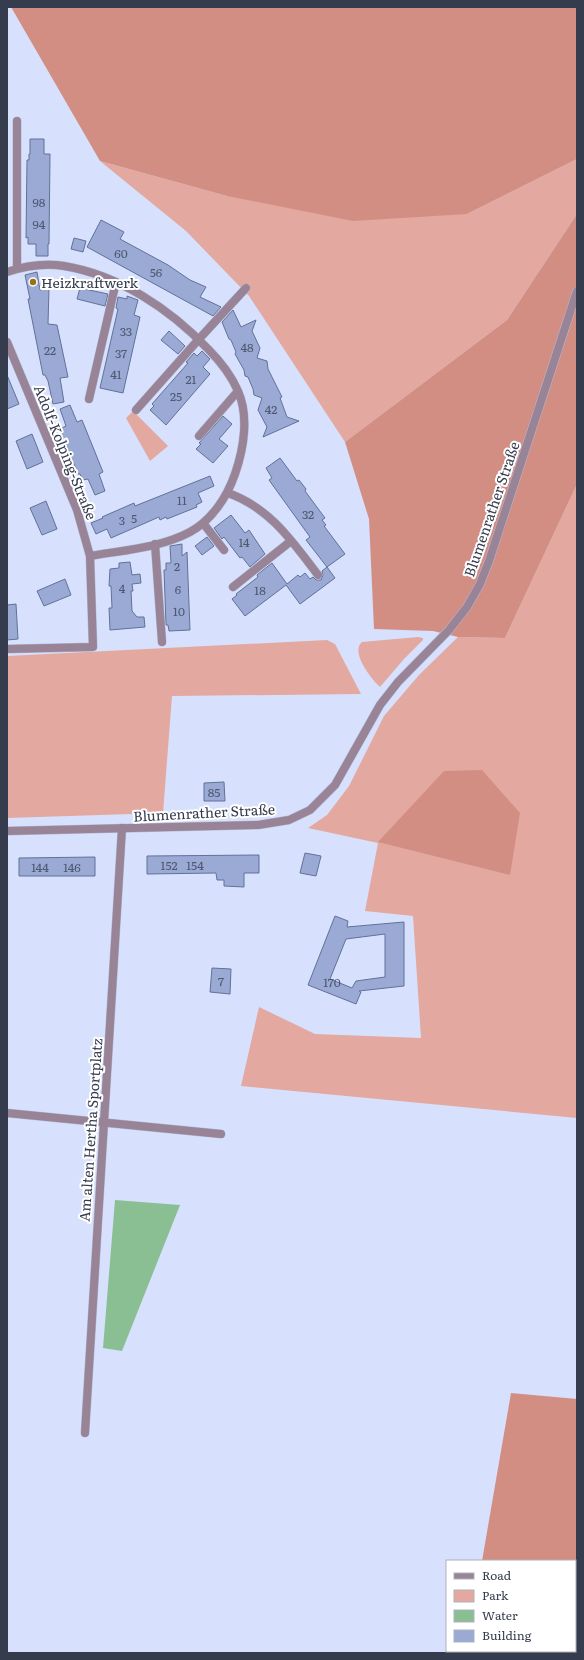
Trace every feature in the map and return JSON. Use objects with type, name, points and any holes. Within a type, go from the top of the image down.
[{"type":"street","points":[[17,121],[17,268]]},
{"type":"street","points":[[7,272],[17,268],[35,265],[62,266],[86,271],[116,282],[156,304],[174,317],[219,360],[238,391],[245,425],[240,458],[228,494],[213,513],[203,524],[170,541],[90,556]]},
{"type":"street","points":[[89,398],[116,282]]},
{"type":"street","points":[[136,410],[198,339],[246,288]]},
{"type":"street","name":"Blumenrather Straße","points":[[7,831],[258,825],[289,820],[310,810],[335,785],[380,704],[398,682],[449,630],[467,607],[480,584],[489,561],[577,291]]},
{"type":"street","name":"Adolf-Kolping-Straße","points":[[7,342],[77,510],[90,556],[93,647],[7,649]]},
{"type":"street","points":[[199,436],[238,391]]},
{"type":"street","points":[[228,494],[241,498],[274,521],[318,575]]},
{"type":"street","points":[[203,524],[224,550]]},
{"type":"street","points":[[233,587],[291,541]]},
{"type":"street","points":[[155,544],[162,642]]},
{"type":"street","name":"Am alten Hertha Sportplatz","points":[[85,1432],[122,828]]},
{"type":"street","points":[[7,1112],[220,1134]]},
{"type":"green space","points":[[577,159],[577,214],[507,320],[345,442],[249,296],[186,231],[100,161],[227,196],[467,214]]},
{"type":"green space","points":[[133,411],[168,446],[150,461],[126,418]]},
{"type":"green space","points":[[577,484],[577,1118],[241,1086],[259,1007],[315,1034],[421,1038],[413,916],[365,911],[378,843],[308,828],[327,815],[349,786],[384,716],[419,675],[458,637],[505,638]]},
{"type":"green space","points":[[418,637],[423,638],[423,640],[380,687],[367,672],[360,659],[358,652],[359,646],[362,642]]},
{"type":"green space","points":[[327,640],[335,644],[361,694],[172,696],[163,813],[7,818],[7,656]]},
{"type":"shaded area","points":[[11,7],[577,7],[577,159],[467,214],[353,221],[227,196],[100,161]]},
{"type":"shaded area","points":[[577,214],[577,484],[505,638],[458,637],[433,631],[374,629],[369,519],[345,442],[507,320]]},
{"type":"shaded area","points":[[482,770],[520,813],[510,875],[378,842],[444,771]]},
{"type":"shaded area","points":[[511,1393],[577,1399],[577,1653],[466,1653],[576,1652],[576,1560],[482,1560]]},
{"type":"water","points":[[115,1200],[180,1205],[122,1351],[103,1348]]},
{"type":"building","points":[[30,139],[44,139],[44,154],[50,154],[48,256],[36,256],[36,244],[28,244],[28,237],[26,238],[27,160],[29,160],[30,154]]},
{"type":"building","points":[[101,220],[124,232],[120,239],[168,265],[190,280],[206,287],[200,297],[221,307],[213,316],[87,247]]},
{"type":"building","points":[[74,238],[86,241],[83,252],[71,249]]},
{"type":"building","points":[[37,272],[40,290],[49,288],[48,324],[57,325],[68,377],[60,378],[64,402],[53,404],[48,381],[45,375],[43,375],[28,299],[30,299],[25,275]]},
{"type":"building","points":[[80,288],[108,294],[105,306],[77,299]]},
{"type":"building","points":[[127,296],[138,300],[134,315],[140,317],[123,393],[100,388],[118,309],[116,308],[118,297],[127,299]]},
{"type":"building","points":[[233,310],[241,327],[256,320],[252,331],[260,348],[257,358],[267,361],[268,369],[282,397],[280,398],[287,417],[299,421],[263,437],[267,427],[258,410],[262,398],[254,395],[248,377],[245,376],[244,370],[235,354],[236,352],[222,322]]},
{"type":"building","points":[[169,331],[185,346],[178,354],[161,340]]},
{"type":"building","points":[[202,351],[210,359],[203,367],[210,374],[166,425],[150,410],[154,406],[152,404],[188,363],[186,362],[194,353],[197,356]]},
{"type":"building","points":[[7,375],[19,404],[7,409]]},
{"type":"building","points":[[70,405],[77,422],[82,420],[103,472],[99,474],[105,491],[95,495],[88,479],[83,480],[80,474],[78,474],[60,429],[66,426],[60,409]]},
{"type":"building","points":[[223,416],[232,424],[219,439],[228,446],[213,463],[196,449],[201,444],[199,443]]},
{"type":"building","points":[[32,434],[43,462],[27,469],[16,441]]},
{"type":"building","points":[[280,458],[297,481],[299,480],[306,489],[305,491],[325,518],[322,520],[326,525],[324,526],[345,554],[327,567],[306,540],[310,537],[269,480],[272,478],[266,468]]},
{"type":"building","points":[[210,476],[214,486],[198,493],[202,502],[196,505],[197,507],[167,519],[166,517],[160,520],[159,517],[111,538],[107,529],[96,534],[91,523],[134,503],[135,506]]},
{"type":"building","points":[[46,501],[57,529],[42,535],[30,508]]},
{"type":"building","points":[[231,515],[245,533],[249,530],[265,554],[250,567],[242,557],[240,558],[224,537],[222,539],[214,528]]},
{"type":"building","points":[[207,537],[214,546],[202,555],[195,546]]},
{"type":"building","points":[[182,544],[182,556],[187,552],[190,630],[169,631],[168,625],[166,625],[164,570],[166,570],[166,563],[171,563],[170,546]]},
{"type":"building","points":[[130,562],[132,575],[140,574],[141,583],[132,584],[132,611],[137,617],[144,617],[145,627],[110,630],[109,608],[112,608],[111,586],[109,586],[110,569],[119,568],[119,563]]},
{"type":"building","points":[[272,563],[287,584],[298,575],[300,577],[305,573],[310,579],[313,577],[316,580],[321,580],[323,575],[322,571],[327,567],[335,578],[300,604],[286,585],[245,616],[232,599]]},
{"type":"building","points":[[65,579],[71,595],[44,606],[37,591]]},
{"type":"building","points":[[16,604],[18,639],[7,640],[7,605]]},
{"type":"building","points":[[224,782],[225,801],[204,801],[204,783]]},
{"type":"building","points":[[305,853],[321,856],[316,876],[300,873]]},
{"type":"building","points":[[259,855],[259,873],[244,873],[244,887],[224,886],[224,880],[217,880],[216,873],[147,874],[147,856]]},
{"type":"building","points":[[95,857],[95,876],[19,876],[19,858]]},
{"type":"building","points":[[335,916],[348,921],[347,927],[404,922],[404,986],[359,991],[361,992],[356,1004],[308,985]],"holes":[[[385,934],[385,977],[356,981],[352,988],[330,979],[346,939]]]},
{"type":"building","points":[[212,968],[231,969],[230,994],[210,992]]},
{"type":"place","name":"Heizkraftwerk","points":[[33,282]]}]
